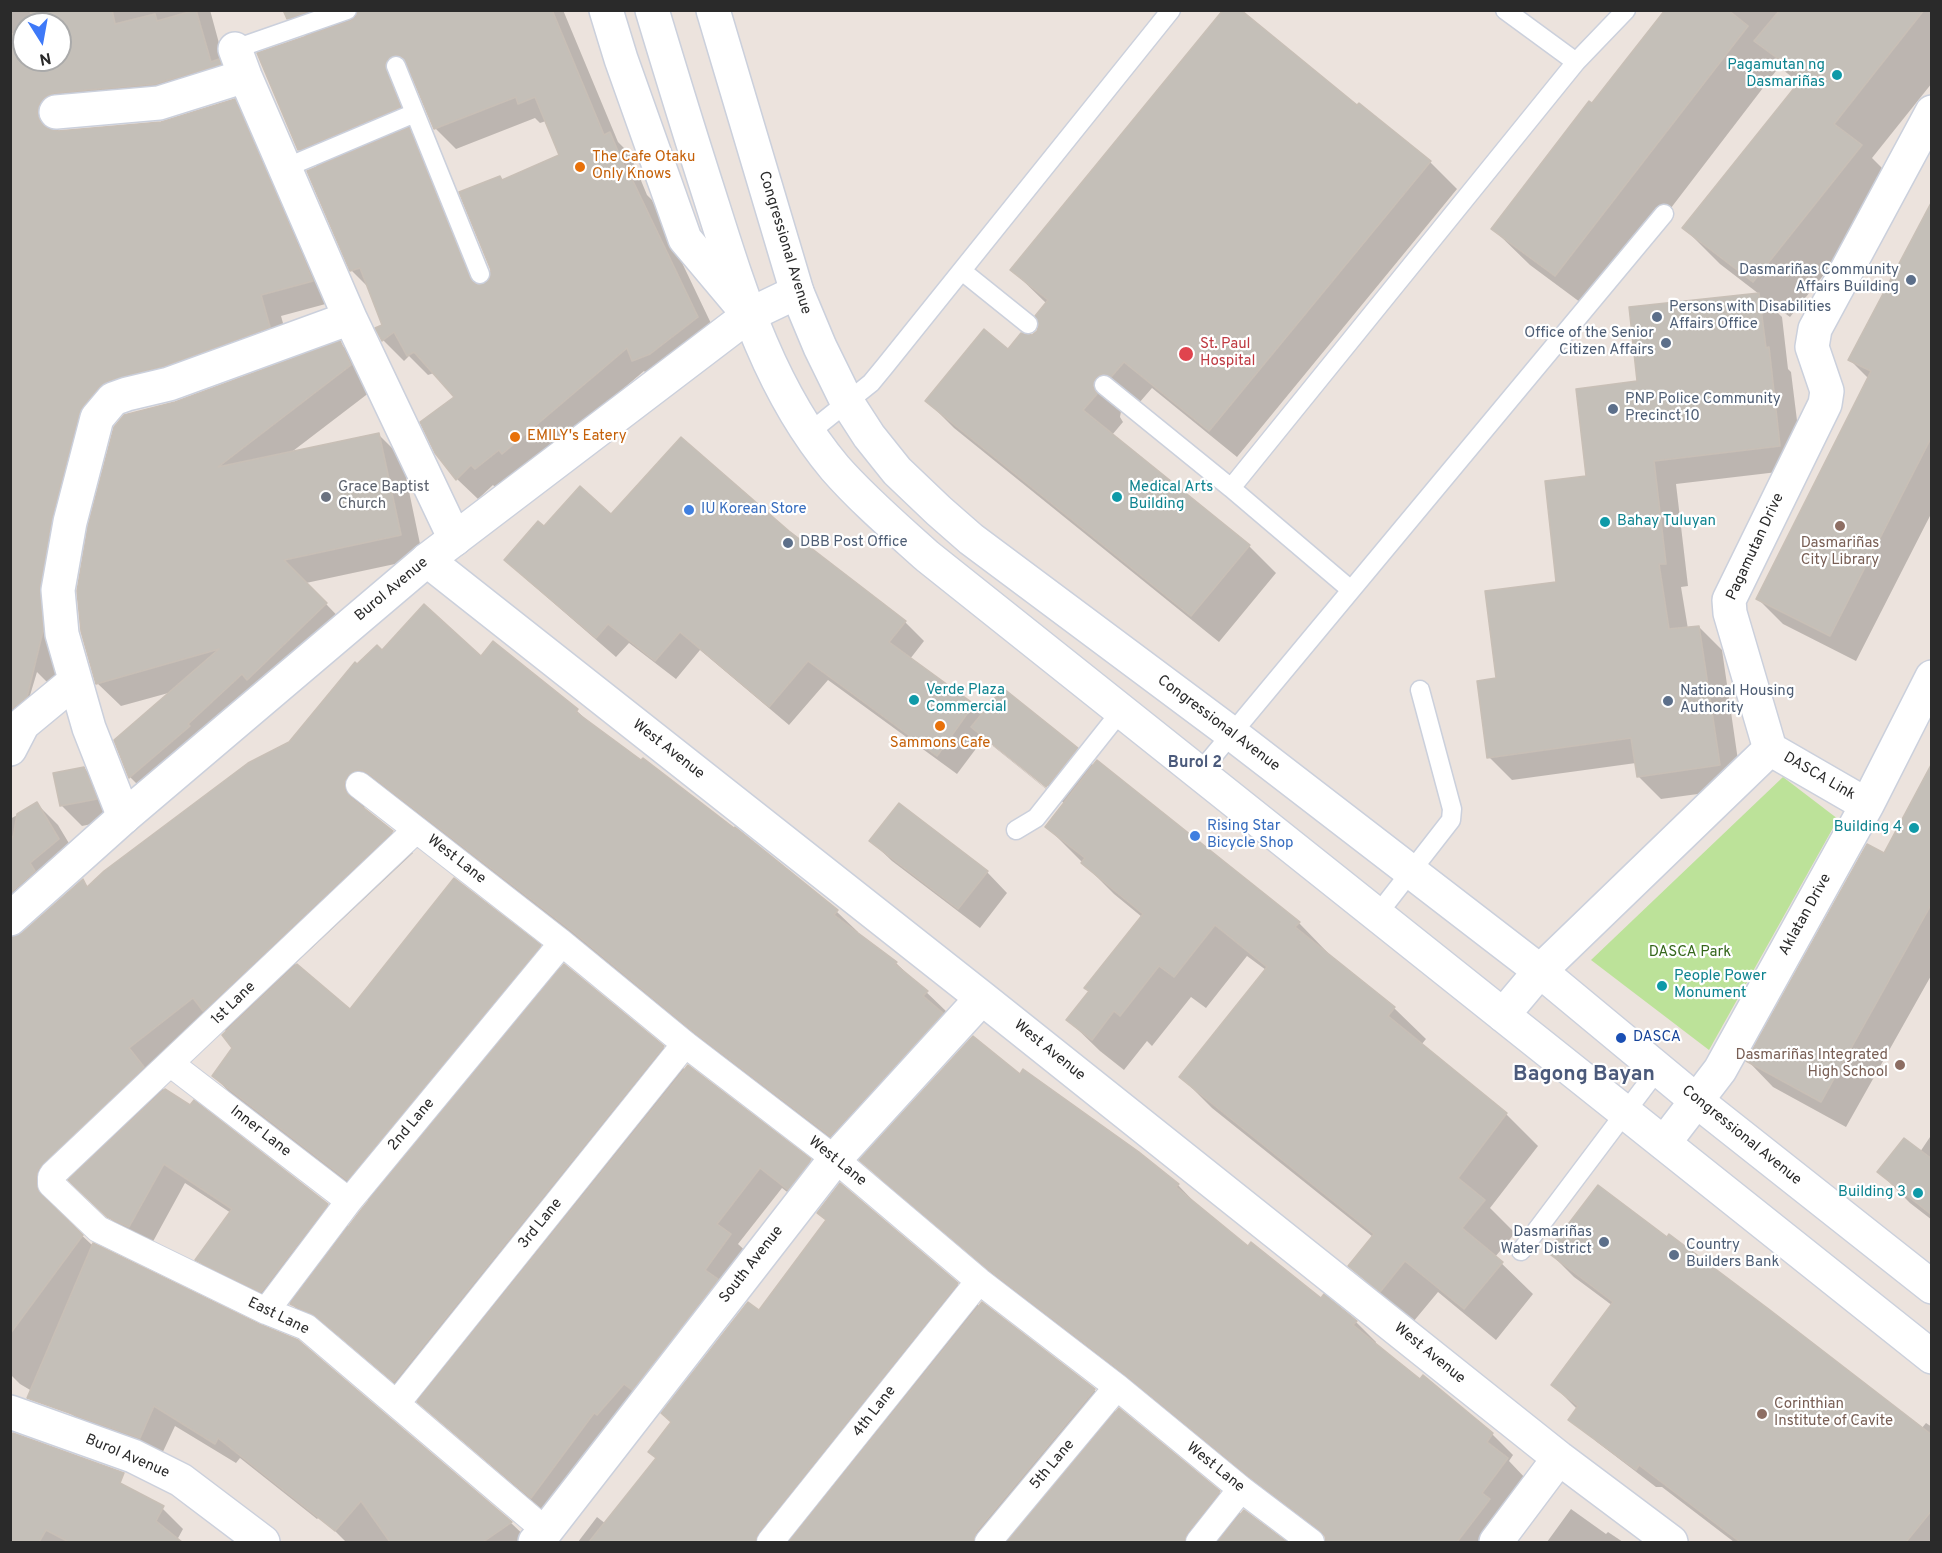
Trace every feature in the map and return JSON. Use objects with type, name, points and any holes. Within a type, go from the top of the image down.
[{"type":"street","points":[[606,10],[685,239],[749,315]]},
{"type":"street","points":[[652,10],[749,315],[777,377],[810,432],[835,467],[865,499],[927,556],[1932,1358]]},
{"type":"street","name":"Congressional Avenue","points":[[713,10],[797,292],[820,347],[847,402],[869,436],[897,471],[971,539],[1231,733],[1540,971],[1698,1102],[1932,1287]]},
{"type":"street","points":[[56,112],[159,103],[240,62],[350,318],[455,539]]},
{"type":"street","name":"Pagamutan Drive","points":[[1770,749],[1730,613],[1729,600],[1825,404],[1827,391],[1812,347],[1815,329],[1932,112]]},
{"type":"street","name":"Burol Avenue","points":[[10,919],[124,817],[427,560],[749,315],[797,292]]},
{"type":"street","points":[[124,817],[89,728],[75,681],[62,634],[58,590],[70,522],[97,418],[113,399],[169,384],[350,318]]},
{"type":"street","name":"West Avenue","points":[[427,560],[1560,1458],[1671,1542]]},
{"type":"street","name":"Aklatan Drive","points":[[1664,1143],[1698,1102],[1720,1070],[1867,805],[1932,677]]},
{"type":"street","points":[[10,749],[23,724],[75,681]]},
{"type":"street","points":[[1503,1015],[1540,971],[1770,749]]},
{"type":"street","name":"DASCA Link","points":[[1770,749],[1867,805]]},
{"type":"street","name":"West Lane","points":[[359,785],[835,1159],[979,1281],[1117,1387],[1241,1490],[1311,1542]]},
{"type":"street","name":"1st Lane","points":[[51,1177],[416,830]]},
{"type":"street","name":"2nd Lane","points":[[266,1311],[349,1201],[562,943]]},
{"type":"street","name":"South Avenue","points":[[540,1537],[835,1159],[982,998]]},
{"type":"street","name":"3rd Lane","points":[[397,1403],[686,1044]]},
{"type":"street","name":"Inner Lane","points":[[171,1064],[349,1201]]},
{"type":"street","name":"East Lane","points":[[51,1177],[51,1184],[98,1229],[266,1311],[306,1327],[397,1403],[540,1537]]},
{"type":"street","name":"4th Lane","points":[[770,1542],[979,1281]]},
{"type":"street","name":"5th Lane","points":[[988,1542],[1117,1387]]},
{"type":"street","name":"Burol Avenue","points":[[10,1412],[133,1456],[181,1480],[263,1542]]},
{"type":"street","points":[[1496,1542],[1560,1458]]},
{"type":"street","points":[[1199,1542],[1241,1490]]},
{"type":"lane","points":[[240,62],[347,10]]},
{"type":"lane","points":[[810,432],[871,383],[913,334],[1171,10]]},
{"type":"lane","points":[[1505,10],[1576,62]]},
{"type":"lane","points":[[1231,488],[1576,62],[1626,10]]},
{"type":"lane","points":[[396,66],[480,274]]},
{"type":"lane","points":[[285,168],[415,113]]},
{"type":"lane","points":[[1199,773],[1664,214]]},
{"type":"lane","points":[[962,271],[1029,324]]},
{"type":"lane","points":[[1104,385],[1231,488],[1351,590]]},
{"type":"lane","points":[[1377,915],[1451,820],[1452,808],[1420,690]]},
{"type":"lane","points":[[1016,830],[1036,818],[1121,711]]},
{"type":"lane","points":[[1521,1251],[1658,1069]]},
{"type":"green space","name":"DASCA Park","points":[[1783,777],[1838,819],[1709,1050],[1591,960]]},
{"type":"building","points":[[30,10],[112,10],[115,24],[155,14],[157,21],[196,10],[211,62],[219,59],[221,64],[155,84],[54,93],[45,97],[39,104],[37,113],[40,122],[48,129],[58,131],[161,122],[235,99],[313,281],[261,295],[270,327],[164,366],[107,381],[83,406],[79,413],[52,517],[40,587],[43,631],[27,697],[10,710],[10,34],[12,34],[12,72],[72,72],[72,12],[30,12]]},
{"type":"building","points":[[283,10],[311,10],[287,19]]},
{"type":"building","points":[[358,10],[552,10],[604,135],[610,132],[629,178],[631,177],[698,317],[650,354],[632,361],[627,348],[502,454],[499,450],[475,469],[471,465],[456,480],[435,453],[420,422],[454,397],[414,352],[407,356],[394,332],[382,341],[375,328],[382,325],[360,268],[350,271],[307,171],[409,128],[470,278],[479,285],[489,280],[491,270],[459,192],[500,176],[502,180],[559,155],[535,97],[518,104],[516,97],[434,129],[406,62],[397,55],[388,59],[385,65],[400,107],[298,150],[257,53],[351,21],[356,17]]},
{"type":"building","points":[[1223,10],[1241,10],[1357,105],[1359,103],[1431,161],[1209,431],[1124,362],[1111,377],[1101,374],[1095,378],[1093,388],[1097,394],[1083,410],[1250,545],[1191,616],[925,401],[984,329],[1008,349],[1021,333],[1032,335],[1037,331],[1039,325],[1035,316],[1048,300],[1010,270]]},
{"type":"building","points":[[1665,10],[1728,10],[1748,26],[1555,276],[1491,229],[1589,101],[1592,103]]},
{"type":"building","points":[[1780,10],[1924,10],[1834,124],[1862,145],[1753,282],[1682,228],[1803,77],[1754,41]]},
{"type":"building","points":[[1932,201],[1932,436],[1830,636],[1756,599],[1871,371],[1848,360]]},
{"type":"building","points":[[1759,293],[1766,348],[1769,347],[1780,446],[1654,461],[1666,564],[1659,564],[1669,629],[1699,626],[1720,765],[1637,777],[1631,738],[1487,758],[1477,681],[1496,678],[1485,591],[1556,582],[1545,481],[1586,476],[1576,389],[1637,381],[1629,307]]},
{"type":"building","points":[[340,341],[351,365],[218,467],[379,433],[401,535],[284,560],[327,603],[247,680],[242,674],[188,724],[190,726],[129,778],[114,740],[219,649],[96,684],[81,631],[77,591],[88,526],[114,427],[124,415],[175,402]]},
{"type":"building","points":[[681,437],[789,531],[906,621],[889,642],[974,704],[937,756],[808,661],[769,707],[680,632],[655,661],[608,624],[596,638],[504,560],[538,521],[544,526],[580,486],[611,514]]},
{"type":"building","points":[[424,604],[481,656],[493,641],[578,709],[576,712],[641,760],[643,758],[735,827],[838,910],[834,915],[897,962],[895,964],[928,991],[923,996],[943,1013],[830,1136],[694,1032],[572,931],[368,773],[362,770],[354,771],[347,776],[344,784],[345,791],[393,831],[203,1011],[193,998],[129,1048],[144,1067],[38,1169],[37,1190],[83,1235],[10,1334],[10,937],[22,933],[83,879],[87,887],[104,871],[248,763],[289,742],[355,662],[357,664],[377,645],[382,650]]},
{"type":"building","points":[[1003,688],[1078,748],[1046,787],[971,727]]},
{"type":"building","points":[[1097,760],[1300,922],[1295,927],[1395,1007],[1388,1016],[1507,1113],[1458,1178],[1485,1200],[1462,1228],[1503,1262],[1464,1309],[1405,1261],[1380,1292],[1348,1266],[1374,1234],[1179,1077],[1267,967],[1215,925],[1174,977],[1159,966],[1120,1016],[1114,1011],[1092,1040],[1066,1020],[1089,991],[1084,988],[1143,914],[1081,863],[1085,858],[1045,827]]},
{"type":"building","points":[[1932,763],[1932,903],[1821,1102],[1746,1061],[1867,844],[1884,853]]},
{"type":"building","points":[[84,767],[97,799],[60,806],[53,773]]},
{"type":"building","points":[[37,802],[59,839],[30,863],[35,871],[10,893],[10,834],[13,838],[17,814]]},
{"type":"building","points":[[899,803],[988,871],[958,909],[869,841]]},
{"type":"building","points":[[454,878],[541,945],[347,1180],[212,1076],[232,1048],[222,1035],[297,964],[350,1009]]},
{"type":"building","points":[[564,964],[664,1046],[394,1382],[316,1316],[290,1304],[361,1210]]},
{"type":"building","points":[[973,1036],[1020,1074],[1023,1069],[1139,1152],[1179,1184],[1176,1187],[1248,1246],[1251,1242],[1321,1298],[1324,1294],[1357,1321],[1353,1325],[1420,1379],[1423,1375],[1493,1433],[1487,1442],[1508,1458],[1482,1493],[1490,1499],[1457,1542],[1326,1542],[1320,1530],[1250,1477],[1126,1375],[988,1269],[859,1160]]},
{"type":"building","points":[[688,1065],[811,1159],[788,1190],[760,1168],[717,1224],[731,1234],[705,1270],[718,1279],[632,1390],[624,1384],[597,1415],[594,1413],[531,1498],[417,1402]]},
{"type":"building","points":[[165,1089],[190,1105],[194,1100],[328,1204],[261,1292],[195,1260],[232,1209],[164,1164],[129,1227],[107,1217],[68,1180]]},
{"type":"building","name":"Building 3","points":[[1904,1138],[1932,1159],[1932,1215],[1877,1172]]},
{"type":"building","points":[[840,1183],[958,1283],[758,1533],[755,1542],[589,1542],[656,1458],[648,1452],[671,1422],[661,1413],[748,1302],[759,1310],[826,1220],[817,1213]]},
{"type":"building","points":[[1598,1185],[1667,1237],[1669,1234],[1932,1435],[1932,1510],[1906,1542],[1740,1542],[1639,1465],[1636,1470],[1568,1420],[1578,1406],[1551,1385],[1613,1302],[1547,1252]]},
{"type":"building","points":[[93,1243],[259,1324],[298,1340],[512,1522],[483,1542],[390,1542],[361,1501],[335,1531],[218,1438],[215,1444],[154,1406],[140,1438],[27,1398]]},
{"type":"building","points":[[982,1302],[1095,1389],[976,1532],[973,1542],[789,1542]]},
{"type":"building","points":[[1119,1408],[1220,1491],[1187,1533],[1184,1542],[1007,1542]]},
{"type":"building","points":[[13,1433],[124,1473],[120,1483],[164,1506],[156,1521],[182,1542],[69,1542],[46,1530],[39,1542],[10,1542],[10,1438]]},
{"type":"building","points":[[1244,1510],[1287,1542],[1218,1542]]},
{"type":"place","name":"Pagamutan ng Dasmariñas","points":[[1837,75]]},
{"type":"place","name":"The Cafe Otaku Only Knows","points":[[580,167]]},
{"type":"place","name":"Dasmariñas Community Affairs Building","points":[[1911,280]]},
{"type":"place","name":"Persons with Disabilities Affairs Office","points":[[1657,317]]},
{"type":"place","name":"Office of the Senior Citizen Affairs","points":[[1666,343]]},
{"type":"place","name":"St. Paul Hospital","points":[[1186,354]]},
{"type":"place","name":"PNP Police Community Precinct 10","points":[[1613,409]]},
{"type":"place","name":"EMILY's Eatery","points":[[515,437]]},
{"type":"place","name":"Grace Baptist Church","points":[[326,497]]},
{"type":"place","name":"Medical Arts Building","points":[[1117,497]]},
{"type":"place","name":"IU Korean Store","points":[[689,510]]},
{"type":"place","name":"Bahay Tuluyan","points":[[1605,522]]},
{"type":"place","name":"Dasmariñas City Library","points":[[1840,526]]},
{"type":"place","name":"DBB Post Office","points":[[788,543]]},
{"type":"place","name":"Verde Plaza Commercial","points":[[914,700]]},
{"type":"place","name":"National Housing Authority","points":[[1668,701]]},
{"type":"place","name":"Sammons Cafe","points":[[940,726]]},
{"type":"place","name":"Building 4","points":[[1914,828]]},
{"type":"place","name":"Rising Star Bicycle Shop","points":[[1195,836]]},
{"type":"place","name":"People Power Monument","points":[[1662,986]]},
{"type":"place","name":"DASCA","points":[[1621,1038]]},
{"type":"place","name":"Dasmariñas Integrated High School","points":[[1900,1065]]},
{"type":"place","name":"Building 3","points":[[1918,1193]]},
{"type":"place","name":"Dasmariñas Water District","points":[[1604,1242]]},
{"type":"place","name":"Country Builders Bank","points":[[1674,1255]]},
{"type":"place","name":"Corinthian Institute of Cavite","points":[[1762,1414]]},
{"type":"district","name":"Burol 2","points":[[1195,764]]},
{"type":"district","name":"Bagong Bayan","points":[[1584,1076]]}]
